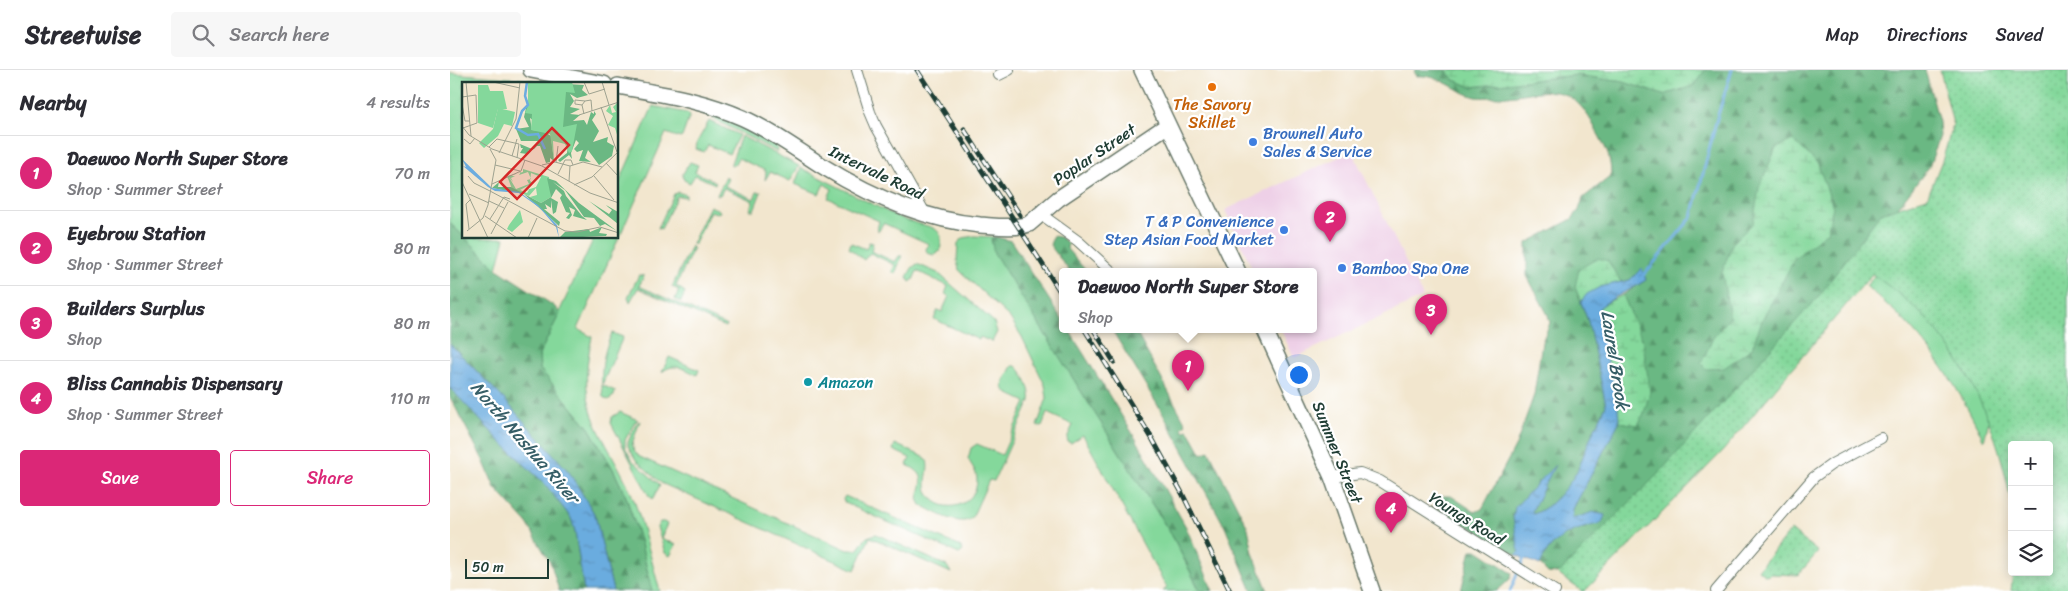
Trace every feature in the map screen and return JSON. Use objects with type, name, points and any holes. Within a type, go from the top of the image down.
[{"type":"main road","points":[[531,70],[595,82]]},
{"type":"main road","points":[[1142,70],[1236,268]]},
{"type":"main road","name":"Intervale Road","points":[[619,86],[676,97],[730,112],[760,126],[840,176],[926,216],[961,223],[1025,226],[1042,215]]},
{"type":"main road","name":"Poplar Street","points":[[1042,215],[1058,199],[1168,126]]},
{"type":"main road","name":"Summer Street","points":[[1266,333],[1332,477],[1372,591]]},
{"type":"street","points":[[857,70],[870,112],[926,216]]},
{"type":"street","points":[[999,75],[1009,70]]},
{"type":"street","points":[[1042,215],[1078,241],[1108,268]]},
{"type":"street","points":[[1716,591],[1814,477],[1832,464],[1881,438]]},
{"type":"street","name":"Youngs Road","points":[[1332,477],[1360,473],[1367,474],[1555,591]]},
{"type":"shaded area","points":[[1352,151],[1423,297],[1294,358],[1282,333],[1317,333],[1317,268],[1252,268],[1225,210]]},
{"type":"green space","points":[[1414,70],[1446,70],[1453,79],[1471,87],[1576,75],[1624,82],[1663,95],[1693,86],[1705,70],[1925,70],[1939,122],[1940,136],[1929,167],[1853,265],[1585,591],[1582,591],[1558,574],[1548,573],[1540,565],[1551,547],[1565,535],[1602,522],[1572,520],[1573,509],[1619,422],[1638,424],[1628,308],[1623,295],[1646,280],[1642,269],[1630,280],[1621,282],[1608,261],[1575,287],[1588,321],[1606,405],[1575,475],[1553,502],[1533,514],[1532,511],[1538,499],[1538,481],[1519,552],[1516,555],[1436,505],[1442,496],[1451,496],[1475,512],[1482,509],[1516,445],[1534,395],[1542,342],[1550,323],[1548,315],[1527,276],[1527,243],[1572,219],[1579,210],[1583,198],[1611,176],[1608,155],[1584,110],[1574,100],[1563,94],[1539,92],[1511,96],[1476,97],[1440,80],[1416,76]]},
{"type":"green space","points":[[1446,70],[1705,70],[1693,86],[1663,95],[1624,82],[1576,75],[1471,87],[1453,79]]},
{"type":"green space","points":[[1940,70],[2068,70],[2068,591],[2011,591],[2013,576],[2053,576],[2053,441],[2008,441],[2008,489],[2000,454],[1990,425],[1978,396],[1963,368],[1946,342],[1926,319],[1901,296],[1872,274],[1722,452],[1585,591],[1582,591],[1558,574],[1658,474],[1818,297],[1881,213],[1927,198],[1943,158],[1953,124]]},
{"type":"green space","points":[[450,73],[533,80],[536,82],[462,82],[462,235],[450,223]]},
{"type":"green space","points":[[653,106],[690,115],[682,137],[666,133],[619,238],[619,183]]},
{"type":"green space","points":[[718,116],[763,135],[777,145],[777,152],[712,118]]},
{"type":"green space","points":[[709,121],[739,135],[729,154],[708,145],[704,152],[696,149],[697,142]]},
{"type":"green space","points":[[741,136],[799,166],[790,181],[770,172],[765,180],[766,171],[738,158],[734,165],[731,165]]},
{"type":"green space","points":[[1793,140],[1818,164],[1833,207],[1827,232],[1795,258],[1763,318],[1752,348],[1724,368],[1706,369],[1701,363],[1713,338],[1730,317],[1722,273],[1732,244],[1753,223],[1759,188],[1776,148]]},
{"type":"green space","points":[[690,162],[698,165],[695,172],[716,182],[715,184],[695,175],[690,183],[684,180],[682,175]]},
{"type":"green space","points":[[801,168],[894,215],[936,229],[941,237],[940,251],[934,255],[927,253],[926,249],[929,244],[883,223],[879,231],[877,230],[879,221],[828,198],[832,189],[824,184],[819,194],[795,184]]},
{"type":"green space","points":[[726,176],[728,179],[725,186],[754,199],[757,192],[761,192],[754,210],[750,210],[753,201],[724,188],[720,195],[717,195]]},
{"type":"green space","points":[[678,192],[686,195],[686,197],[677,196],[661,229],[658,228],[674,194]]},
{"type":"green space","points":[[1931,205],[1989,420],[1984,441],[1961,396],[1943,367],[1906,322],[1866,286]]},
{"type":"green space","points":[[710,206],[720,212],[710,211],[695,244],[692,244]]},
{"type":"green space","points":[[450,223],[462,235],[462,239],[466,239],[497,269],[554,306],[560,313],[539,355],[540,369],[589,428],[613,469],[626,497],[640,540],[652,591],[613,591],[595,515],[569,472],[502,397],[450,344]]},
{"type":"green space","points":[[974,236],[997,237],[991,239],[995,253],[1174,539],[1200,591],[1163,591],[1167,588],[1083,435],[1071,443],[1068,442],[1067,438],[1073,425],[1047,413],[1042,426],[1037,426],[1047,398],[1045,385],[1022,337],[1010,318],[959,270],[957,260],[958,243],[963,238]]},
{"type":"green space","points":[[1053,236],[1060,237],[1068,243],[1067,249],[1084,268],[1067,268],[1050,245]]},
{"type":"green space","points":[[997,237],[1011,241],[1059,315],[1059,333],[1071,333],[1139,444],[1186,527],[1213,591],[1200,591],[1174,539],[994,253],[991,239]]},
{"type":"green space","points":[[505,239],[497,269],[467,240]]},
{"type":"green space","points":[[594,239],[618,239],[578,329],[592,337],[587,364],[589,405],[602,437],[632,495],[660,591],[652,591],[640,540],[626,497],[613,469],[589,428],[540,370],[539,355]]},
{"type":"green space","points":[[869,242],[873,243],[871,251],[895,262],[899,256],[902,256],[895,274],[892,271],[895,265],[870,253],[864,260],[849,248],[851,243],[866,249]]},
{"type":"green space","points":[[691,246],[693,249],[676,286],[685,292],[681,302],[675,299],[679,290],[672,287]]},
{"type":"green space","points":[[1598,258],[1608,261],[1621,282],[1594,291],[1581,302],[1575,287],[1579,269]]},
{"type":"green space","points":[[917,264],[938,273],[994,322],[997,332],[992,342],[980,337],[979,340],[934,319],[938,310],[942,312],[949,296],[945,294],[948,286],[917,271],[910,282],[907,277],[912,268]]},
{"type":"green space","points":[[639,275],[644,276],[639,286],[726,325],[725,327],[638,288],[630,302],[628,297]]},
{"type":"green space","points":[[1623,295],[1643,342],[1650,392],[1644,413],[1638,425],[1619,422],[1617,392],[1608,364],[1606,336],[1599,314],[1599,308]]},
{"type":"green space","points":[[612,333],[623,337],[602,385],[602,372],[604,356]]},
{"type":"green space","points":[[1114,333],[1139,333],[1137,334],[1186,424],[1182,428],[1184,432],[1188,429],[1202,454],[1209,451],[1248,528],[1253,553],[1268,591],[1252,591],[1225,527],[1163,414]]},
{"type":"green space","points":[[669,357],[699,370],[697,375],[675,367],[662,372]]},
{"type":"green space","points":[[1012,366],[1016,366],[1019,369],[1029,387],[1030,401],[994,481],[989,480],[972,518],[967,521],[954,520],[921,505],[918,499],[922,479],[918,472],[907,465],[910,458],[893,450],[895,444],[926,458],[928,462],[927,490],[935,501],[942,505],[950,506],[966,502],[976,489],[977,480],[968,459],[971,448],[977,444],[1002,455],[1026,402],[1007,393],[1003,388],[1004,381]]},
{"type":"green space","points":[[602,385],[615,391],[614,396],[608,400],[603,397]]},
{"type":"green space","points":[[450,388],[502,443],[545,484],[571,518],[575,531],[584,591],[559,591],[551,564],[527,523],[495,488],[483,460],[450,397]]},
{"type":"green space","points":[[620,412],[638,420],[625,440],[625,447],[632,460],[660,485],[653,499],[649,496],[611,423],[612,417]]},
{"type":"green space","points":[[640,421],[632,444],[635,452],[640,457],[848,550],[857,550],[867,537],[876,534],[947,566],[951,573],[870,537],[855,570],[661,483],[636,460],[628,446],[636,424]]},
{"type":"green space","points":[[845,496],[961,547],[963,551],[959,554],[845,503],[843,499]]},
{"type":"green space","points":[[660,522],[667,524],[661,538],[676,545],[670,556],[665,553],[657,527]]},
{"type":"green space","points":[[1791,530],[1818,552],[1798,575],[1771,574],[1766,576],[1758,570]]},
{"type":"green space","points":[[1471,550],[1477,550],[1512,573],[1510,579],[1497,591],[1461,591]]},
{"type":"water","points":[[1642,268],[1646,280],[1599,308],[1606,336],[1608,364],[1617,392],[1619,422],[1573,509],[1572,519],[1593,512],[1605,515],[1602,523],[1573,531],[1558,540],[1545,555],[1540,565],[1516,555],[1519,552],[1513,518],[1515,507],[1555,465],[1532,511],[1533,514],[1539,512],[1559,496],[1578,469],[1606,405],[1588,321],[1581,302],[1587,294],[1600,287],[1630,280]]},
{"type":"water","name":"North Nashua River","points":[[450,344],[502,397],[569,472],[595,515],[613,591],[584,591],[575,531],[571,518],[545,484],[502,443],[450,388]]},
{"type":"waterway","name":"Laurel Brook","points":[[1643,276],[1692,217],[1717,118],[1732,70]]},
{"type":"waterway","name":"Laurel Brook","points":[[1510,591],[1525,556]]},
{"type":"railway","points":[[917,70],[1059,290]]},
{"type":"railway","points":[[964,129],[1020,215]]},
{"type":"railway","points":[[1087,333],[1153,440],[1182,493],[1230,591]]},
{"type":"railway","points":[[1096,333],[1114,362]]},
{"type":"place","name":"The Savory Skillet","points":[[1212,87]]},
{"type":"place","name":"Brownell Auto Sales & Service","points":[[1253,142]]},
{"type":"place","name":"T & P Convenience Step Asian Food Market","points":[[1284,230]]},
{"type":"place","name":"Eyebrow Station","points":[[1330,242]]},
{"type":"place","name":"Bamboo Spa One","points":[[1342,268]]},
{"type":"place","name":"Builders Surplus","points":[[1431,335]]},
{"type":"place","name":"Amazon","points":[[808,382]]},
{"type":"place","name":"Daewoo North Super Store","points":[[1188,391]]},
{"type":"place","name":"Bliss Cannabis Dispensary","points":[[1391,533]]}]
